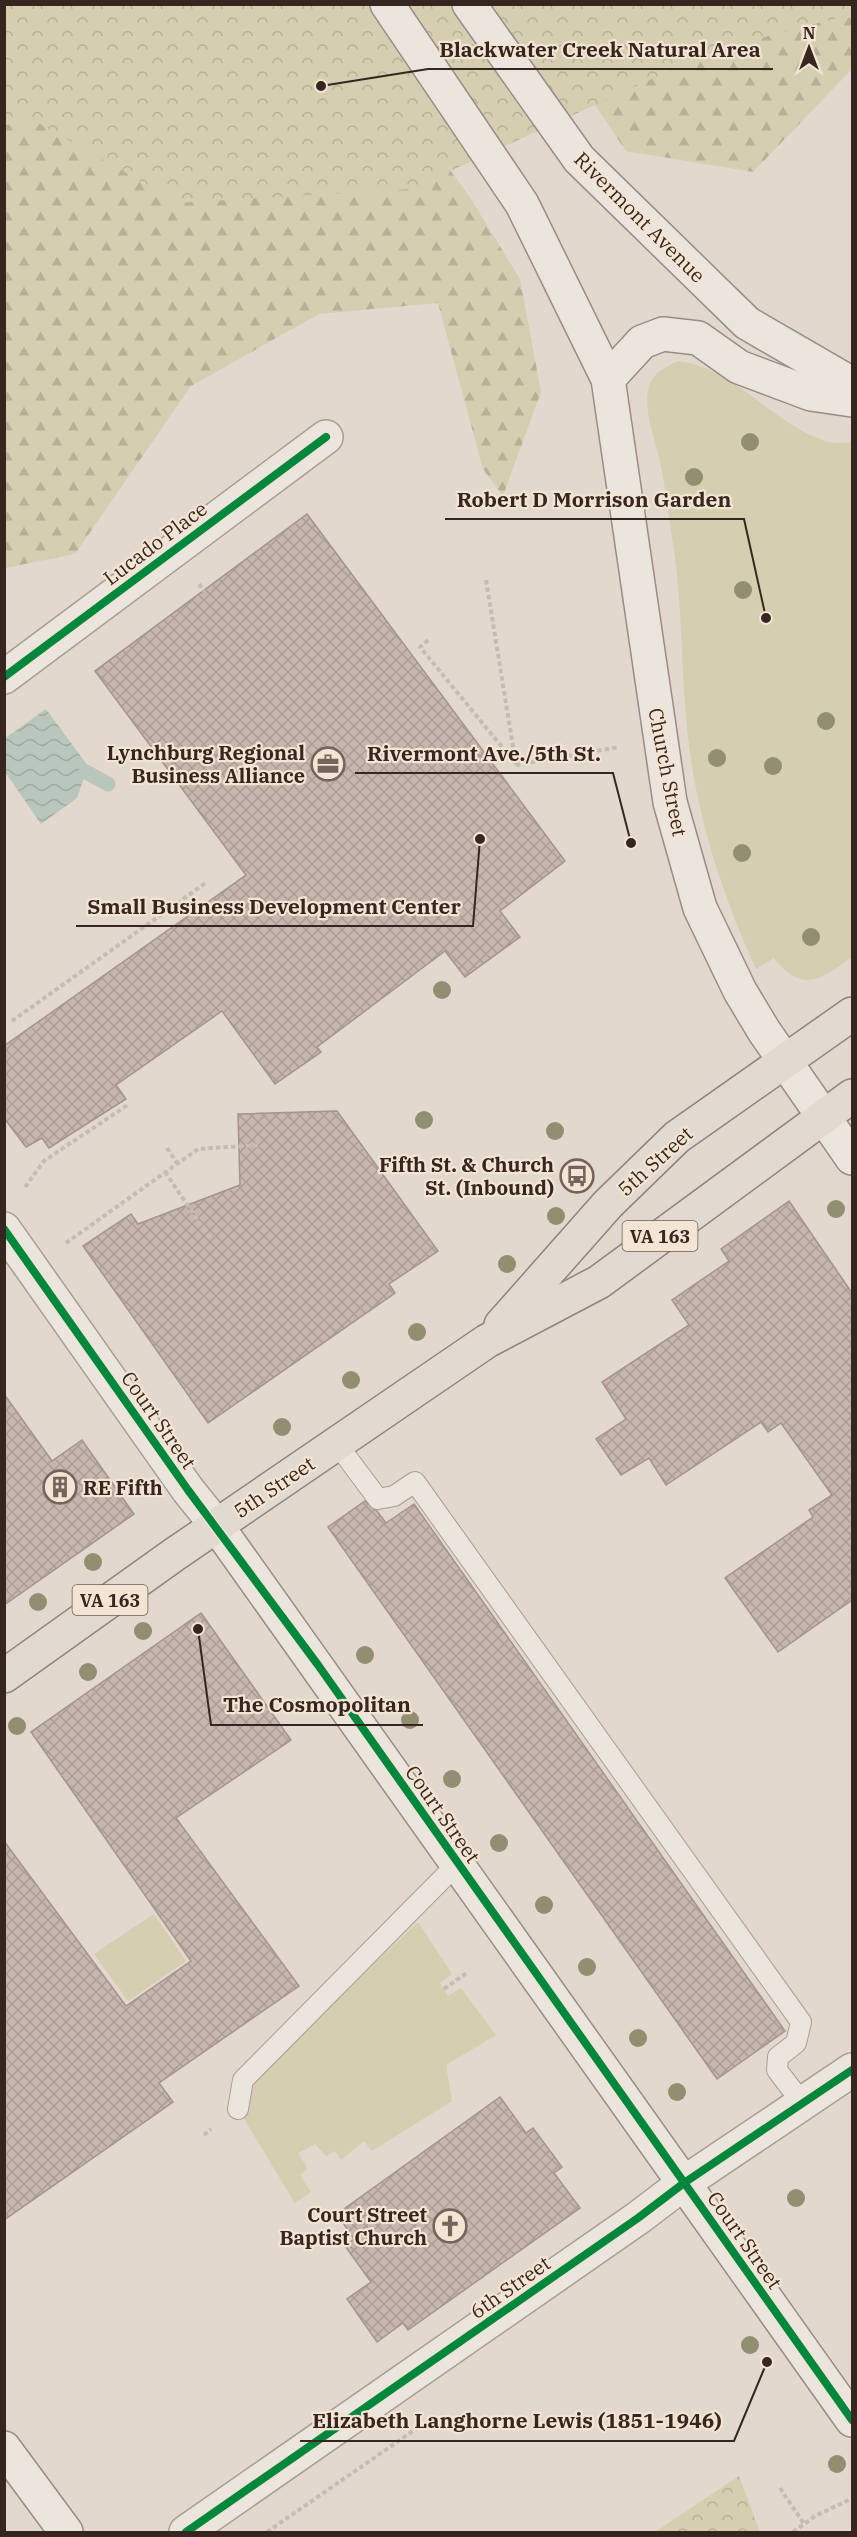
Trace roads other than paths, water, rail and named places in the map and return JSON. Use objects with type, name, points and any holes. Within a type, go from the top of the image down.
[{"type":"main road","name":"5th Street","points":[[487,1341],[608,1204],[677,1137],[852,1014]]},
{"type":"main road","name":"5th Street","points":[[4,1676],[217,1526],[487,1341],[599,1282],[852,1096]]},
{"type":"street","points":[[387,4],[522,204],[608,379],[642,342],[663,334],[698,338],[739,367],[811,393],[852,400]]},
{"type":"street","name":"Rivermont Avenue","points":[[469,4],[579,159],[747,323],[852,384]]},
{"type":"street","name":"Church Street","points":[[608,379],[670,802],[700,908],[740,991],[852,1158]]},
{"type":"street","name":"Lucado Place","points":[[4,676],[326,437]]},
{"type":"street","name":"Court Street","points":[[4,1228],[188,1490],[217,1526],[458,1863],[852,2420]]},
{"type":"street","name":"6th Street","points":[[186,2532],[638,2218],[684,2183],[852,2070]]},
{"type":"street","points":[[4,2448],[66,2532]]},
{"type":"lane","points":[[337,1444],[378,1499],[394,1496],[416,1482],[801,2022],[796,2043],[778,2056],[777,2070],[803,2104]]},
{"type":"lane","points":[[238,2109],[243,2080],[458,1863]]},
{"type":"water","points":[[46,709],[88,766],[77,798],[41,824],[5,772],[4,739]]},
{"type":"waterway","points":[[86,772],[108,784]]},
{"type":"place","name":"Blackwater Creek Natural Area","points":[[321,86]]},
{"type":"place","name":"Robert D Morrison Garden","points":[[766,618]]},
{"type":"place","name":"Lynchburg Regional Business Alliance","points":[[328,764]]},
{"type":"place","name":"Small Business Development Center","points":[[480,839]]},
{"type":"place","name":"Rivermont Ave./5th St.","points":[[631,843]]},
{"type":"place","name":"Fifth St. & Church St. (Inbound)","points":[[577,1176]]},
{"type":"place","name":"RE Fifth","points":[[60,1487]]},
{"type":"place","name":"The Cosmopolitan","points":[[198,1629]]},
{"type":"place","name":"Court Street Baptist Church","points":[[450,2226]]},
{"type":"place","name":"Elizabeth Langhorne Lewis (1851-1946)","points":[[767,2362]]}]
